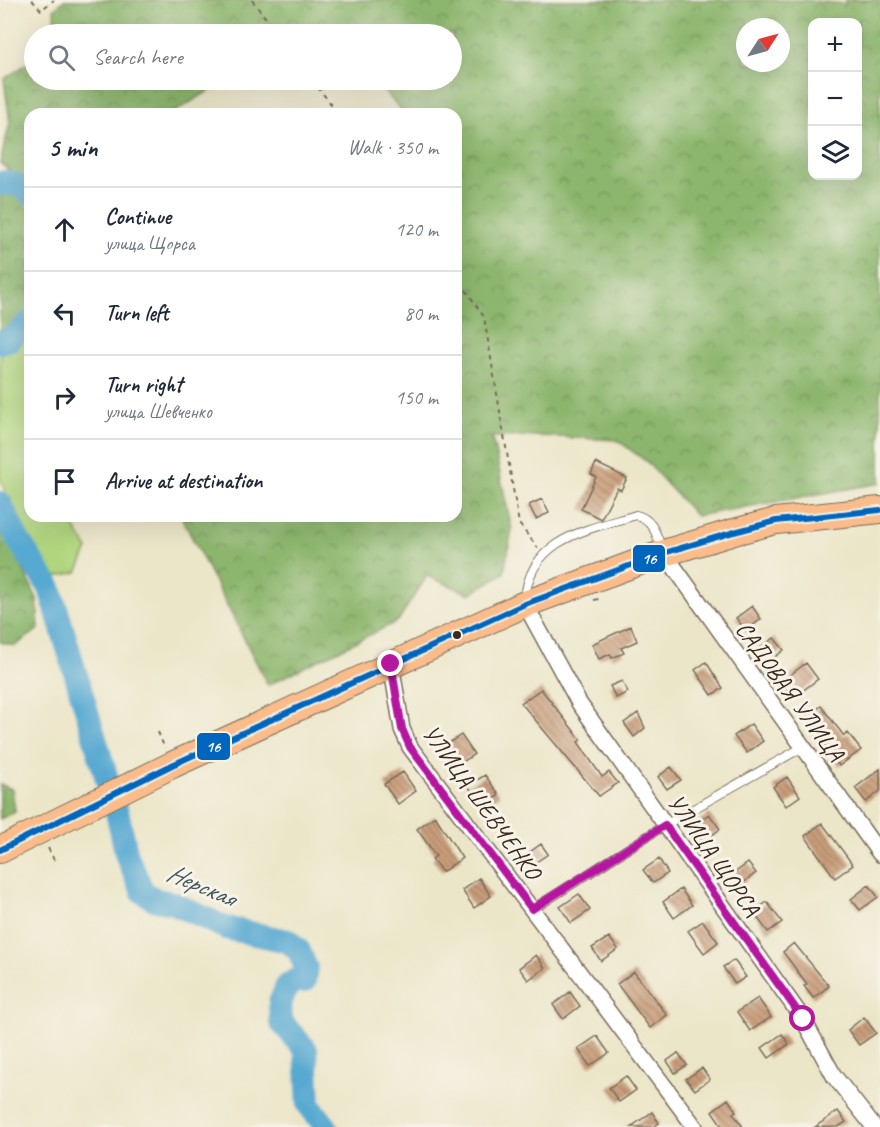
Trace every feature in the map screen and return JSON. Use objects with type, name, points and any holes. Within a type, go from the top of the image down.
[{"type":"highway","points":[[0,850],[172,765],[525,604],[664,553],[776,521],[880,510]]},
{"type":"street","name":"САДОВАЯ УЛИЦА","points":[[664,553],[880,854]]},
{"type":"street","name":"УЛИЦА ЩОРСА","points":[[525,604],[579,703],[803,1019],[834,1076],[874,1127]]},
{"type":"street","name":"УЛИЦА ШЕВЧЕНКО","points":[[391,664],[402,729],[410,747],[695,1127]]},
{"type":"lane","points":[[525,604],[527,578],[543,554],[573,534],[636,514],[644,517],[652,525],[664,553]]},
{"type":"lane","points":[[532,909],[665,825],[803,747]]},
{"type":"path","points":[[32,0],[41,10],[54,0]]},
{"type":"path","points":[[252,0],[270,24]]},
{"type":"path","points":[[320,90],[334,108]]},
{"type":"path","points":[[462,284],[484,316],[519,524],[543,554]]},
{"type":"green space","points":[[64,0],[805,0],[845,4],[845,0],[880,0],[880,483],[696,516],[647,462],[617,440],[540,436],[492,437],[512,530],[504,573],[470,594],[427,576],[398,621],[268,685],[184,522],[462,522],[462,108],[400,108],[383,90],[462,90],[462,24],[55,24],[54,9]]},
{"type":"green space","points":[[24,66],[24,90],[211,90],[181,108],[24,108],[24,181],[0,163],[10,123],[4,79]]},
{"type":"green space","points":[[6,190],[24,200],[24,315],[0,332],[0,193]]},
{"type":"green space","points":[[24,337],[24,522],[71,522],[88,549],[77,572],[55,577],[28,541],[0,479],[0,351],[10,350]]},
{"type":"green space","points":[[0,518],[37,599],[39,629],[15,646],[0,642]]},
{"type":"green space","points":[[0,784],[12,789],[15,811],[0,819]]},
{"type":"building","points":[[596,463],[627,478],[621,490],[617,488],[601,519],[581,509],[596,477],[591,474]]},
{"type":"building","points":[[542,499],[549,513],[536,519],[529,505]]},
{"type":"building","points":[[752,606],[761,619],[746,631],[736,618]]},
{"type":"building","points":[[631,626],[637,641],[621,648],[624,653],[612,658],[610,654],[599,659],[592,644]]},
{"type":"building","points":[[774,638],[784,650],[766,664],[756,651]]},
{"type":"building","points":[[706,662],[723,688],[712,695],[695,670]]},
{"type":"building","points":[[806,663],[818,679],[793,698],[781,682]]},
{"type":"building","points":[[622,681],[628,692],[616,698],[610,686]]},
{"type":"building","points":[[541,689],[581,740],[578,742],[602,777],[609,772],[618,783],[599,796],[521,703]]},
{"type":"building","points":[[821,706],[844,736],[848,733],[861,750],[839,766],[805,718]]},
{"type":"building","points":[[638,713],[645,728],[634,737],[624,723]]},
{"type":"building","points":[[751,724],[763,741],[747,753],[734,736]]},
{"type":"building","points":[[461,735],[474,754],[457,766],[443,747]]},
{"type":"building","points":[[671,767],[681,780],[667,789],[658,777]]},
{"type":"building","points":[[880,769],[880,791],[866,802],[855,788]]},
{"type":"building","points":[[403,772],[416,791],[398,804],[384,784]]},
{"type":"building","points":[[485,775],[499,795],[483,807],[468,786]]},
{"type":"building","points":[[787,777],[800,796],[786,806],[773,787]]},
{"type":"building","points":[[709,814],[720,829],[703,842],[692,827]]},
{"type":"building","points":[[435,816],[462,858],[442,872],[432,859],[436,856],[417,829]]},
{"type":"building","points":[[822,823],[853,865],[835,878],[805,836]]},
{"type":"building","points":[[541,844],[548,854],[530,866],[523,857]]},
{"type":"building","points":[[659,859],[668,873],[653,883],[643,870]]},
{"type":"building","points":[[748,863],[756,873],[736,888],[729,877]]},
{"type":"building","points":[[479,878],[491,896],[474,908],[462,890]]},
{"type":"building","points":[[869,885],[878,897],[860,910],[851,899]]},
{"type":"building","points":[[681,889],[692,905],[674,918],[663,902]]},
{"type":"building","points":[[579,894],[590,910],[571,923],[560,907]]},
{"type":"building","points":[[767,902],[782,922],[768,932],[753,912]]},
{"type":"building","points":[[703,921],[718,942],[704,953],[688,931]]},
{"type":"building","points":[[609,937],[618,949],[601,961],[592,948]]},
{"type":"building","points":[[794,943],[829,986],[813,998],[804,986],[807,984],[783,952]]},
{"type":"building","points":[[536,955],[545,968],[528,980],[519,968]]},
{"type":"building","points":[[734,960],[746,977],[735,984],[723,967]]},
{"type":"building","points":[[634,972],[667,1015],[650,1028],[617,984]]},
{"type":"building","points":[[570,992],[580,1006],[563,1019],[553,1005]]},
{"type":"building","points":[[758,998],[771,1017],[750,1031],[737,1012]]},
{"type":"building","points":[[864,1017],[876,1033],[859,1045],[848,1030]]},
{"type":"building","points":[[782,1034],[789,1044],[769,1058],[762,1048]]},
{"type":"building","points":[[597,1036],[609,1053],[590,1066],[578,1049]]},
{"type":"building","points":[[678,1053],[687,1065],[675,1073],[667,1061]]},
{"type":"building","points":[[702,1068],[710,1079],[695,1090],[686,1079]]},
{"type":"building","points":[[626,1076],[636,1090],[619,1102],[609,1088]]},
{"type":"building","points":[[728,1099],[736,1111],[733,1113],[743,1127],[723,1127],[712,1111]]},
{"type":"building","points":[[838,1111],[846,1122],[838,1127],[815,1127]]},
{"type":"building","points":[[652,1112],[659,1123],[653,1127],[631,1127]]},
{"type":"waterway","name":"Нерская","points":[[0,184],[4,182],[24,189]]},
{"type":"waterway","name":"Нерская","points":[[0,342],[9,340],[24,327]]},
{"type":"waterway","name":"Нерская","points":[[0,503],[17,538],[50,588],[118,816],[127,856],[143,892],[156,900],[173,903],[226,928],[288,941],[299,951],[306,968],[304,981],[295,981],[287,986],[280,1003],[281,1022],[306,1050],[309,1105],[326,1127]]},
{"type":"transit line","name":"16","points":[[0,850],[172,765],[525,604],[664,553],[734,532],[776,521],[880,510]]},
{"type":"route","points":[[391,664],[402,729],[410,747],[532,909],[665,825],[803,1019]]}]
